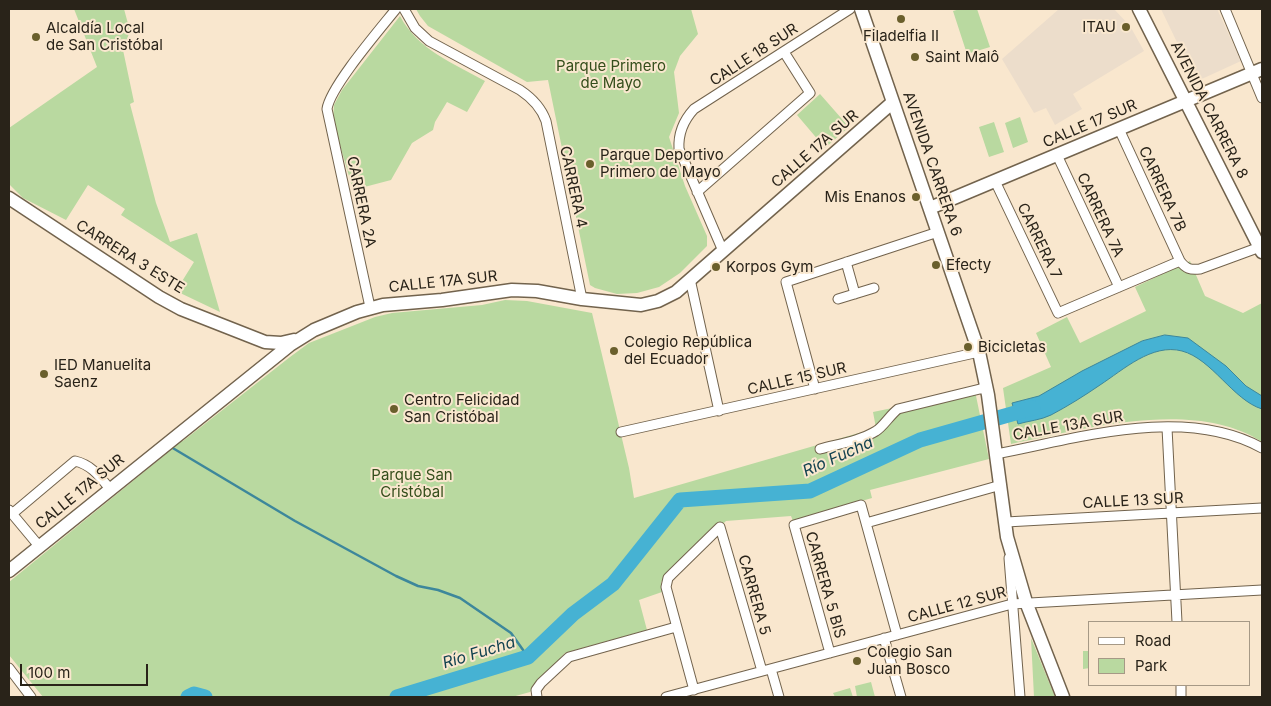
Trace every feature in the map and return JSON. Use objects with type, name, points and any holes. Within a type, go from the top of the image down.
[{"type":"street","name":"CARRERA 2A","points":[[370,307],[328,115],[328,103],[343,78],[396,9]]},
{"type":"street","name":"CARRERA 4","points":[[404,9],[415,28],[429,41],[520,90],[530,97],[539,108],[546,121],[582,299]]},
{"type":"street","name":"CALLE 18 SUR","points":[[698,192],[679,149],[680,131],[687,117],[694,110],[850,9]]},
{"type":"street","name":"AVENIDA CARRERA 6","points":[[861,9],[979,352],[993,430],[1007,537],[1026,602],[1063,697]]},
{"type":"street","name":"AVENIDA CARRERA 8","points":[[1140,9],[1261,249]]},
{"type":"street","points":[[1225,9],[1257,72],[1262,98]]},
{"type":"street","points":[[723,250],[698,192],[810,93],[784,52]]},
{"type":"street","name":"CALLE 17 SUR","points":[[930,208],[1257,72]]},
{"type":"street","name":"CALLE 17A SUR","points":[[9,570],[258,369],[298,339],[319,328],[370,307],[442,300],[512,290],[537,291],[582,299],[650,304],[670,296],[690,280],[894,102]]},
{"type":"street","name":"CARRERA 7B","points":[[1119,129],[1180,261]]},
{"type":"street","name":"CARRERA 7A","points":[[1057,155],[1119,287]]},
{"type":"street","name":"CARRERA 7","points":[[996,180],[1058,313],[1119,287]]},
{"type":"street","name":"CARRERA 3 ESTE","points":[[9,198],[159,297],[259,341],[272,343],[298,339]]},
{"type":"street","points":[[815,389],[786,282],[938,232]]},
{"type":"street","points":[[1119,287],[1180,261],[1185,268],[1200,270],[1261,249]]},
{"type":"street","points":[[846,262],[855,294]]},
{"type":"street","points":[[690,280],[719,411]]},
{"type":"street","points":[[838,299],[874,288]]},
{"type":"street","points":[[258,369],[263,356],[259,341]]},
{"type":"street","name":"CALLE 15 SUR","points":[[621,432],[979,352]]},
{"type":"street","points":[[820,449],[878,430],[898,409],[986,388]]},
{"type":"street","points":[[1167,428],[1178,621]]},
{"type":"street","name":"CALLE 13A SUR","points":[[996,454],[1105,431],[1167,428],[1214,430],[1237,436],[1262,448]]},
{"type":"street","points":[[39,546],[10,512],[75,461],[89,466],[110,489]]},
{"type":"street","points":[[897,635],[866,523],[1001,485]]},
{"type":"street","name":"CARRERA 5 BIS","points":[[830,653],[794,525],[862,505],[866,523]]},
{"type":"street","name":"CALLE 13 SUR","points":[[1006,522],[1262,508]]},
{"type":"street","name":"CARRERA 5","points":[[676,627],[666,587],[668,578],[720,527],[767,670],[779,697]]},
{"type":"street","points":[[1007,537],[1020,697]]},
{"type":"street","name":"CALLE 12 SUR","points":[[666,697],[1012,604],[1262,590]]},
{"type":"street","points":[[536,694],[541,683],[568,657],[676,627],[694,690]]},
{"type":"street","points":[[884,638],[901,697]]},
{"type":"street","points":[[9,668],[31,697]]},
{"type":"shaded area","points":[[1059,9],[1114,9],[1130,26],[1144,51],[1073,94],[1082,109],[1055,125],[1046,108],[1034,113],[1002,59]]},
{"type":"shaded area","points":[[1161,9],[1219,9],[1218,11],[1241,61],[1193,83],[1184,63],[1186,61]]},
{"type":"green space","points":[[74,9],[124,9],[130,31],[123,50],[134,102],[130,104],[156,203],[170,242],[197,233],[220,312],[176,291],[194,262],[121,215],[125,209],[88,185],[66,220],[23,198],[9,184],[9,128],[97,67]]},
{"type":"green space","name":"Parque Primero de Mayo","points":[[416,9],[691,9],[698,34],[680,56],[674,72],[679,113],[669,137],[685,186],[707,236],[707,246],[680,273],[659,287],[637,293],[617,294],[590,285],[548,80],[527,82],[428,26]]},
{"type":"green space","points":[[977,9],[990,47],[967,54],[953,11]]},
{"type":"green space","points":[[400,16],[416,38],[426,47],[485,81],[467,112],[447,102],[435,122],[433,130],[412,143],[391,180],[353,190],[333,121],[334,105],[342,90]]},
{"type":"green space","points":[[820,94],[849,127],[825,148],[797,115]]},
{"type":"green space","points":[[1020,117],[1028,142],[1013,148],[1005,123]]},
{"type":"green space","points":[[994,122],[1004,152],[989,157],[979,127]]},
{"type":"green space","points":[[1190,261],[1205,296],[1243,313],[1262,303],[1262,442],[1234,429],[1204,422],[1172,419],[1105,425],[1011,444],[1003,388],[1051,367],[1036,333],[1067,317],[1080,343],[1146,311],[1135,287]]},
{"type":"green space","name":"Parque San Cristóbal","points":[[505,300],[527,301],[592,313],[629,468],[634,498],[876,428],[873,412],[975,391],[989,459],[870,490],[872,498],[793,521],[791,516],[726,521],[661,582],[662,592],[639,600],[647,630],[565,653],[530,692],[512,697],[43,697],[9,655],[9,582],[166,454],[164,450],[172,443],[183,441],[309,343],[375,317],[392,313],[482,305]]},
{"type":"green space","points":[[1031,638],[1055,697],[1034,697]]},
{"type":"green space","points":[[1083,651],[1088,651],[1088,668],[1083,669]]},
{"type":"green space","points":[[871,682],[875,697],[857,697],[855,686]]},
{"type":"green space","points":[[850,688],[853,697],[835,697],[833,693]]},
{"type":"water","points":[[1165,335],[1188,338],[1226,366],[1246,386],[1262,396],[1262,409],[1241,397],[1213,370],[1193,355],[1171,350],[1149,354],[1138,359],[1082,397],[1051,415],[1018,424],[1012,403],[1039,396],[1082,371],[1142,341]]},
{"type":"waterway","name":"Río Fucha","points":[[397,697],[528,657],[573,614],[613,584],[680,500],[810,491],[920,440],[1033,408]]},
{"type":"waterway","points":[[171,447],[295,521],[396,576],[418,586],[438,590],[460,598],[511,633],[528,657]]},
{"type":"waterway","name":"Río Fucha","points":[[188,697],[194,694],[205,697]]},
{"type":"place","name":"Filadelfia II","points":[[901,19]]},
{"type":"place","name":"ITAU","points":[[1126,27]]},
{"type":"place","name":"Alcaldía Local de San Cristóbal","points":[[36,37]]},
{"type":"place","name":"Saint Malô","points":[[915,57]]},
{"type":"place","name":"Parque Deportivo Primero de Mayo","points":[[590,164]]},
{"type":"place","name":"Mis Enanos","points":[[916,197]]},
{"type":"place","name":"Efecty","points":[[936,265]]},
{"type":"place","name":"Korpos Gym","points":[[716,267]]},
{"type":"place","name":"Bicicletas","points":[[968,347]]},
{"type":"place","name":"Colegio República del Ecuador","points":[[614,351]]},
{"type":"place","name":"IED Manuelita Saenz","points":[[44,374]]},
{"type":"place","name":"Centro Felicidad San Cristóbal","points":[[394,409]]},
{"type":"place","name":"Colegio San Juan Bosco","points":[[857,661]]}]
